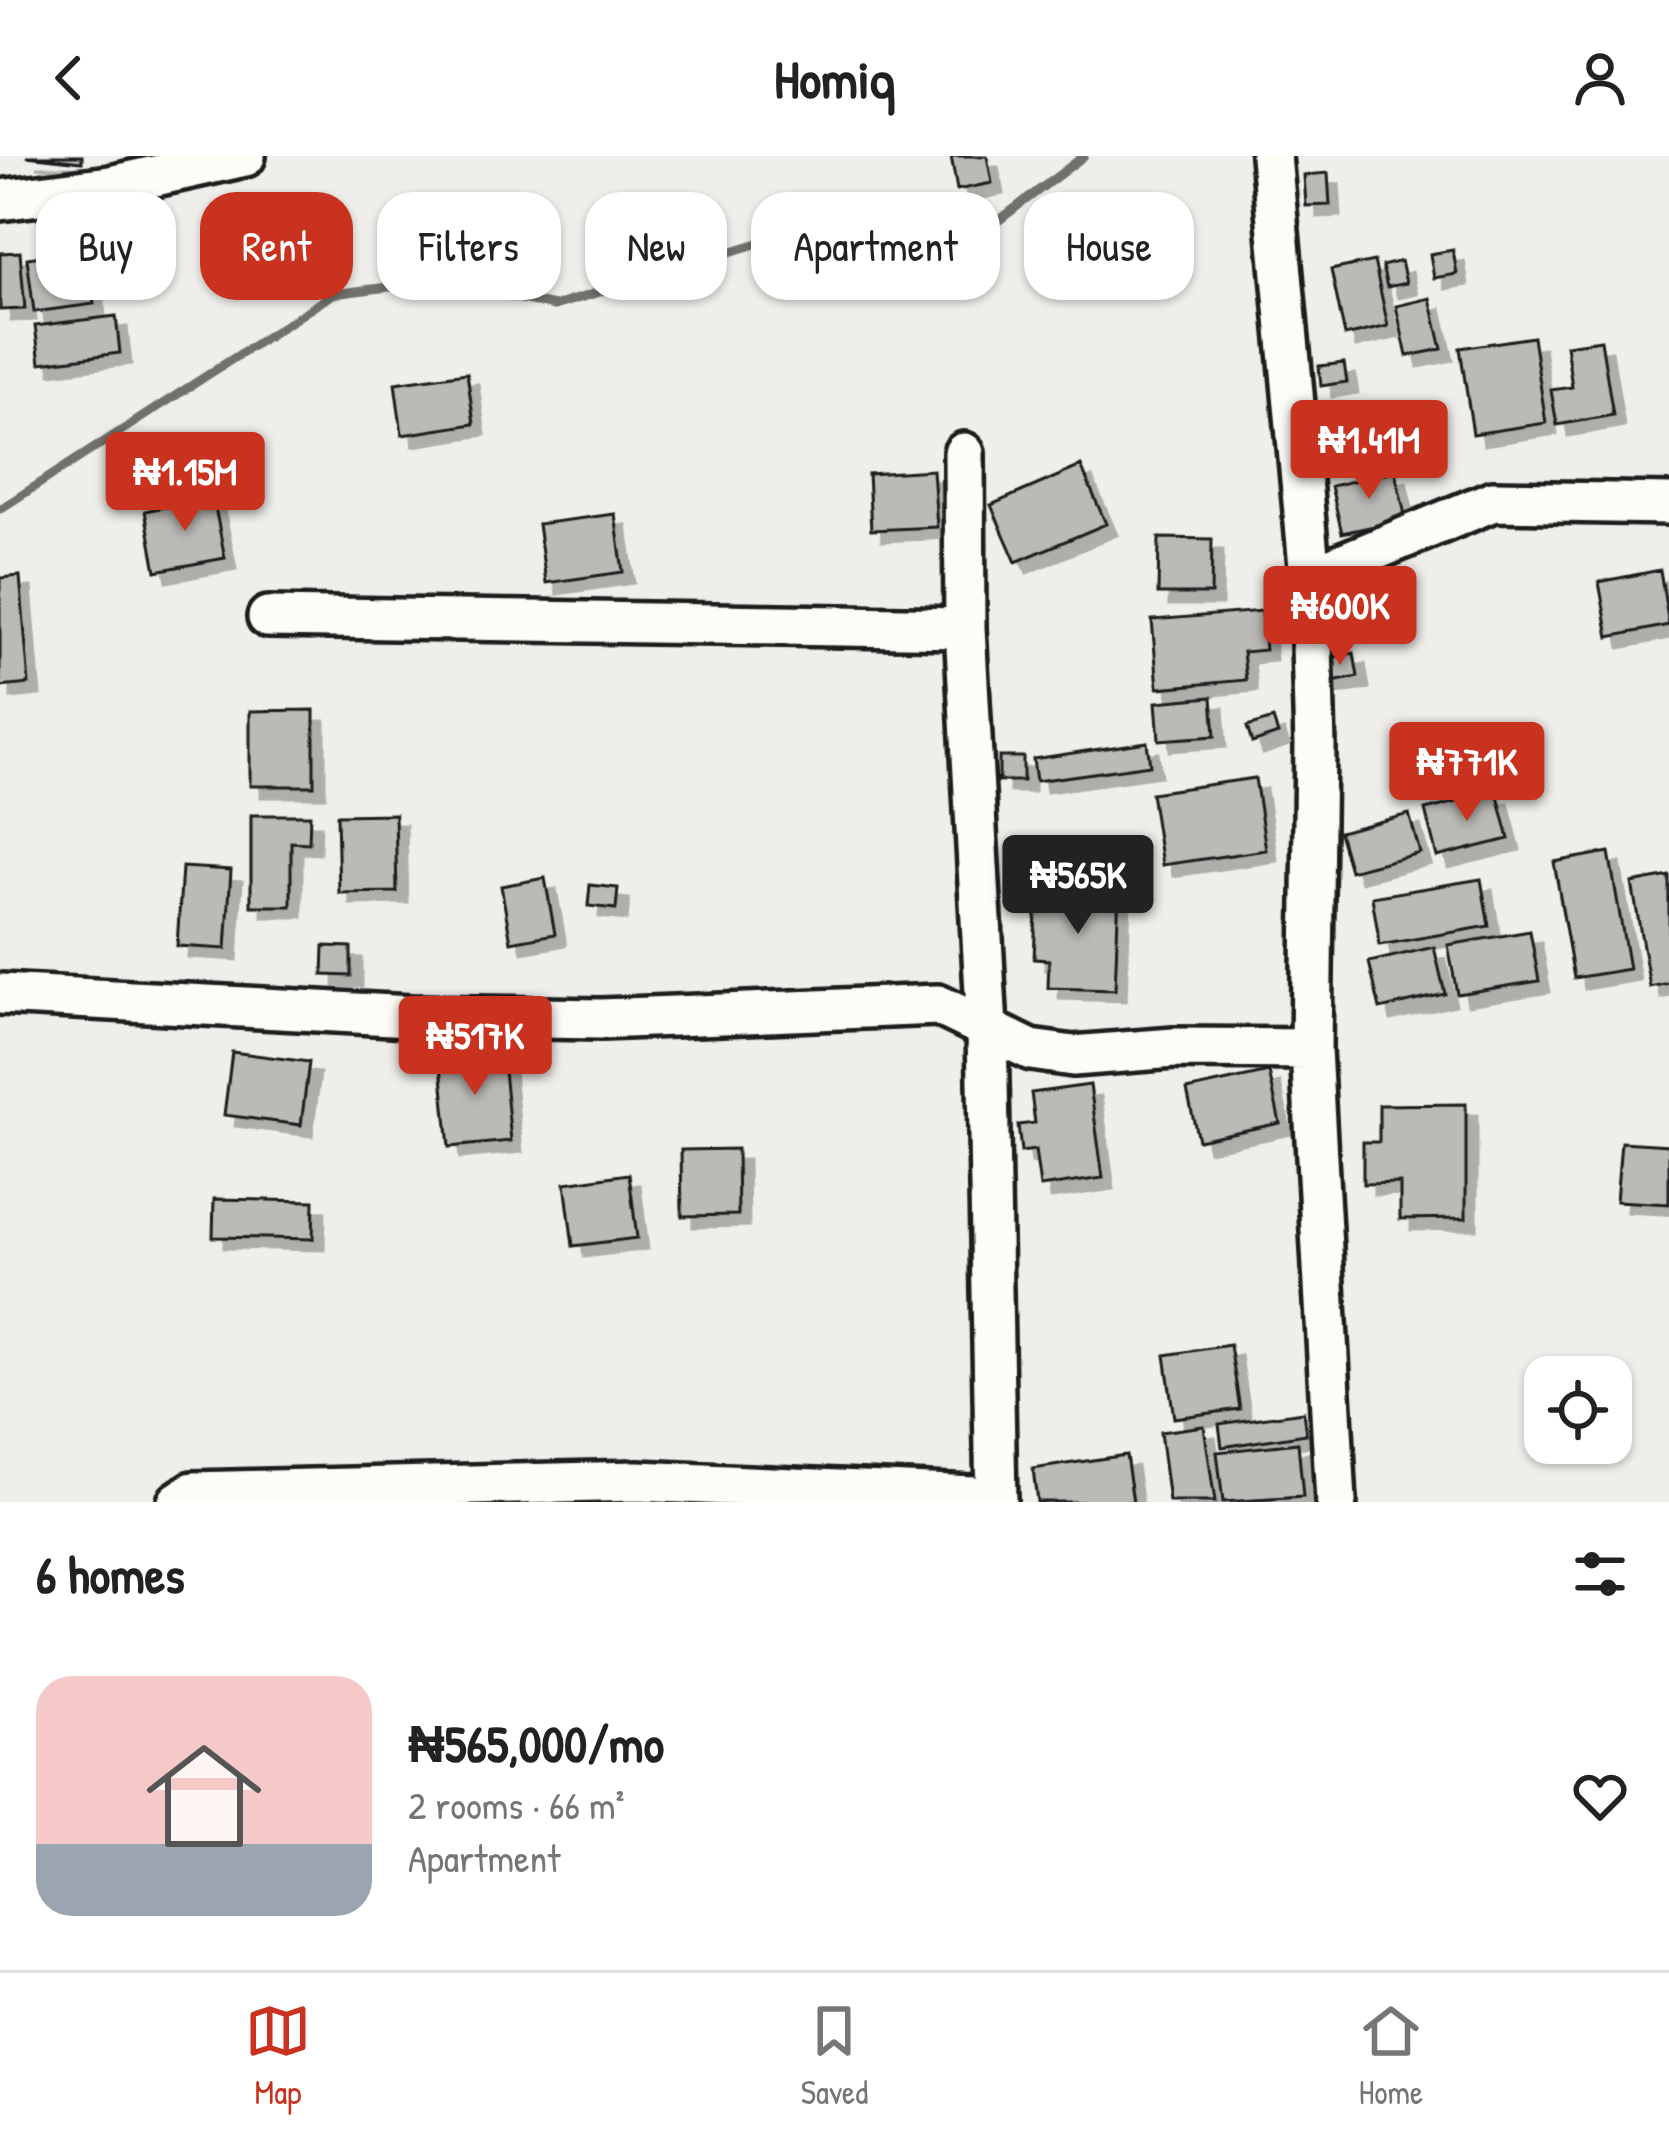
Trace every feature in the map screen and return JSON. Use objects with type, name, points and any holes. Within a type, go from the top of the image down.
[{"type":"street","points":[[0,200],[110,185],[245,156]]},
{"type":"street","points":[[1271,156],[1310,578],[1315,746],[1311,1049],[1336,1502]]},
{"type":"street","points":[[178,1502],[193,1492],[638,1481],[996,1499],[987,1029],[965,628],[964,453]]},
{"type":"street","points":[[1310,578],[1493,501],[1669,504]]},
{"type":"street","points":[[268,617],[965,628]]},
{"type":"street","points":[[0,994],[411,1016],[699,1017],[938,1005],[1031,1050],[1073,1056],[1174,1048],[1311,1049]]},
{"type":"building","points":[[26,156],[82,156],[82,162]]},
{"type":"building","points":[[951,156],[987,156],[992,183],[957,190]]},
{"type":"building","points":[[1328,173],[1330,205],[1306,206],[1304,175]]},
{"type":"building","points":[[1453,250],[1457,274],[1434,278],[1430,254]]},
{"type":"building","points":[[20,252],[25,309],[0,310],[0,253]]},
{"type":"building","points":[[36,257],[36,300],[93,300],[94,304],[34,312],[27,258]]},
{"type":"building","points":[[1374,261],[1388,326],[1345,336],[1331,270]]},
{"type":"building","points":[[1401,261],[1406,283],[1387,287],[1382,266]]},
{"type":"building","points":[[1430,298],[1442,349],[1407,356],[1396,306]]},
{"type":"building","points":[[116,316],[120,353],[40,363],[35,326]]},
{"type":"building","points":[[1533,337],[1546,423],[1473,434],[1460,348]]},
{"type":"building","points":[[1601,340],[1613,415],[1557,425],[1551,390],[1572,387],[1566,345]]},
{"type":"building","points":[[1344,363],[1347,382],[1321,386],[1319,366]]},
{"type":"building","points":[[467,373],[474,424],[402,435],[395,383]]},
{"type":"building","points":[[1081,466],[1106,524],[1016,562],[991,505]]},
{"type":"building","points":[[933,470],[937,527],[871,530],[868,474]]},
{"type":"building","points":[[1395,471],[1406,519],[1342,533],[1331,486]]},
{"type":"building","points":[[213,497],[225,558],[156,571],[145,511]]},
{"type":"building","points":[[615,514],[623,572],[546,583],[538,524]]},
{"type":"building","points":[[1159,538],[1212,539],[1211,594],[1158,594]]},
{"type":"building","points":[[1660,570],[1669,625],[1609,637],[1599,582]]},
{"type":"building","points":[[20,576],[29,684],[0,687],[0,578]]},
{"type":"building","points":[[1262,611],[1265,650],[1243,652],[1246,680],[1158,688],[1152,620]]},
{"type":"building","points":[[1354,653],[1358,677],[1327,683],[1323,659]]},
{"type":"building","points":[[1212,697],[1215,736],[1159,740],[1156,702]]},
{"type":"building","points":[[314,710],[314,786],[250,786],[250,711]]},
{"type":"building","points":[[1273,719],[1278,734],[1252,743],[1247,727]]},
{"type":"building","points":[[1147,742],[1150,765],[1036,781],[1033,759]]},
{"type":"building","points":[[999,757],[1023,757],[1023,781],[999,781]]},
{"type":"building","points":[[1255,778],[1266,850],[1162,865],[1151,793]]},
{"type":"building","points":[[1497,792],[1509,839],[1437,857],[1425,810]]},
{"type":"building","points":[[395,814],[397,892],[339,893],[337,815]]},
{"type":"building","points":[[1409,814],[1420,853],[1350,871],[1339,832]]},
{"type":"building","points":[[251,815],[310,815],[309,843],[291,842],[291,906],[251,906]]},
{"type":"building","points":[[1609,852],[1629,969],[1574,978],[1554,862]]},
{"type":"building","points":[[182,867],[231,870],[226,949],[177,946]]},
{"type":"building","points":[[1669,876],[1669,983],[1650,987],[1632,883]]},
{"type":"building","points":[[545,878],[555,934],[511,942],[501,886]]},
{"type":"building","points":[[1481,879],[1489,926],[1380,945],[1372,897]]},
{"type":"building","points":[[590,885],[618,888],[616,909],[588,906]]},
{"type":"building","points":[[1037,887],[1119,890],[1115,990],[1048,988],[1049,960],[1034,959]]},
{"type":"building","points":[[1530,931],[1539,981],[1457,994],[1448,945]]},
{"type":"building","points":[[324,946],[351,947],[351,976],[323,975]]},
{"type":"building","points":[[1434,947],[1445,994],[1380,1009],[1369,962]]},
{"type":"building","points":[[502,1050],[511,1141],[449,1147],[440,1056]]},
{"type":"building","points":[[232,1052],[309,1062],[301,1125],[224,1115]]},
{"type":"building","points":[[1269,1072],[1280,1123],[1198,1140],[1187,1090]]},
{"type":"building","points":[[1090,1085],[1103,1178],[1040,1187],[1035,1150],[1021,1152],[1018,1125],[1035,1123],[1031,1093]]},
{"type":"building","points":[[1466,1104],[1466,1218],[1400,1219],[1400,1183],[1363,1184],[1363,1142],[1379,1142],[1379,1105]]},
{"type":"building","points":[[1621,1142],[1669,1145],[1669,1204],[1616,1201]]},
{"type":"building","points":[[737,1149],[738,1215],[682,1216],[681,1150]]},
{"type":"building","points":[[629,1174],[637,1238],[573,1246],[565,1183]]},
{"type":"building","points":[[214,1199],[314,1201],[313,1239],[213,1237]]},
{"type":"building","points":[[1230,1345],[1240,1409],[1174,1418],[1165,1355]]},
{"type":"building","points":[[1303,1412],[1306,1434],[1222,1447],[1219,1424]]},
{"type":"building","points":[[1204,1426],[1215,1502],[1169,1502],[1160,1432]]},
{"type":"building","points":[[1298,1443],[1303,1497],[1223,1502],[1217,1452]]},
{"type":"building","points":[[1126,1455],[1133,1502],[1037,1502],[1033,1469]]},
{"type":"waterway","points":[[0,509],[333,294],[436,281],[554,306],[823,223],[937,267],[1084,156]]}]
